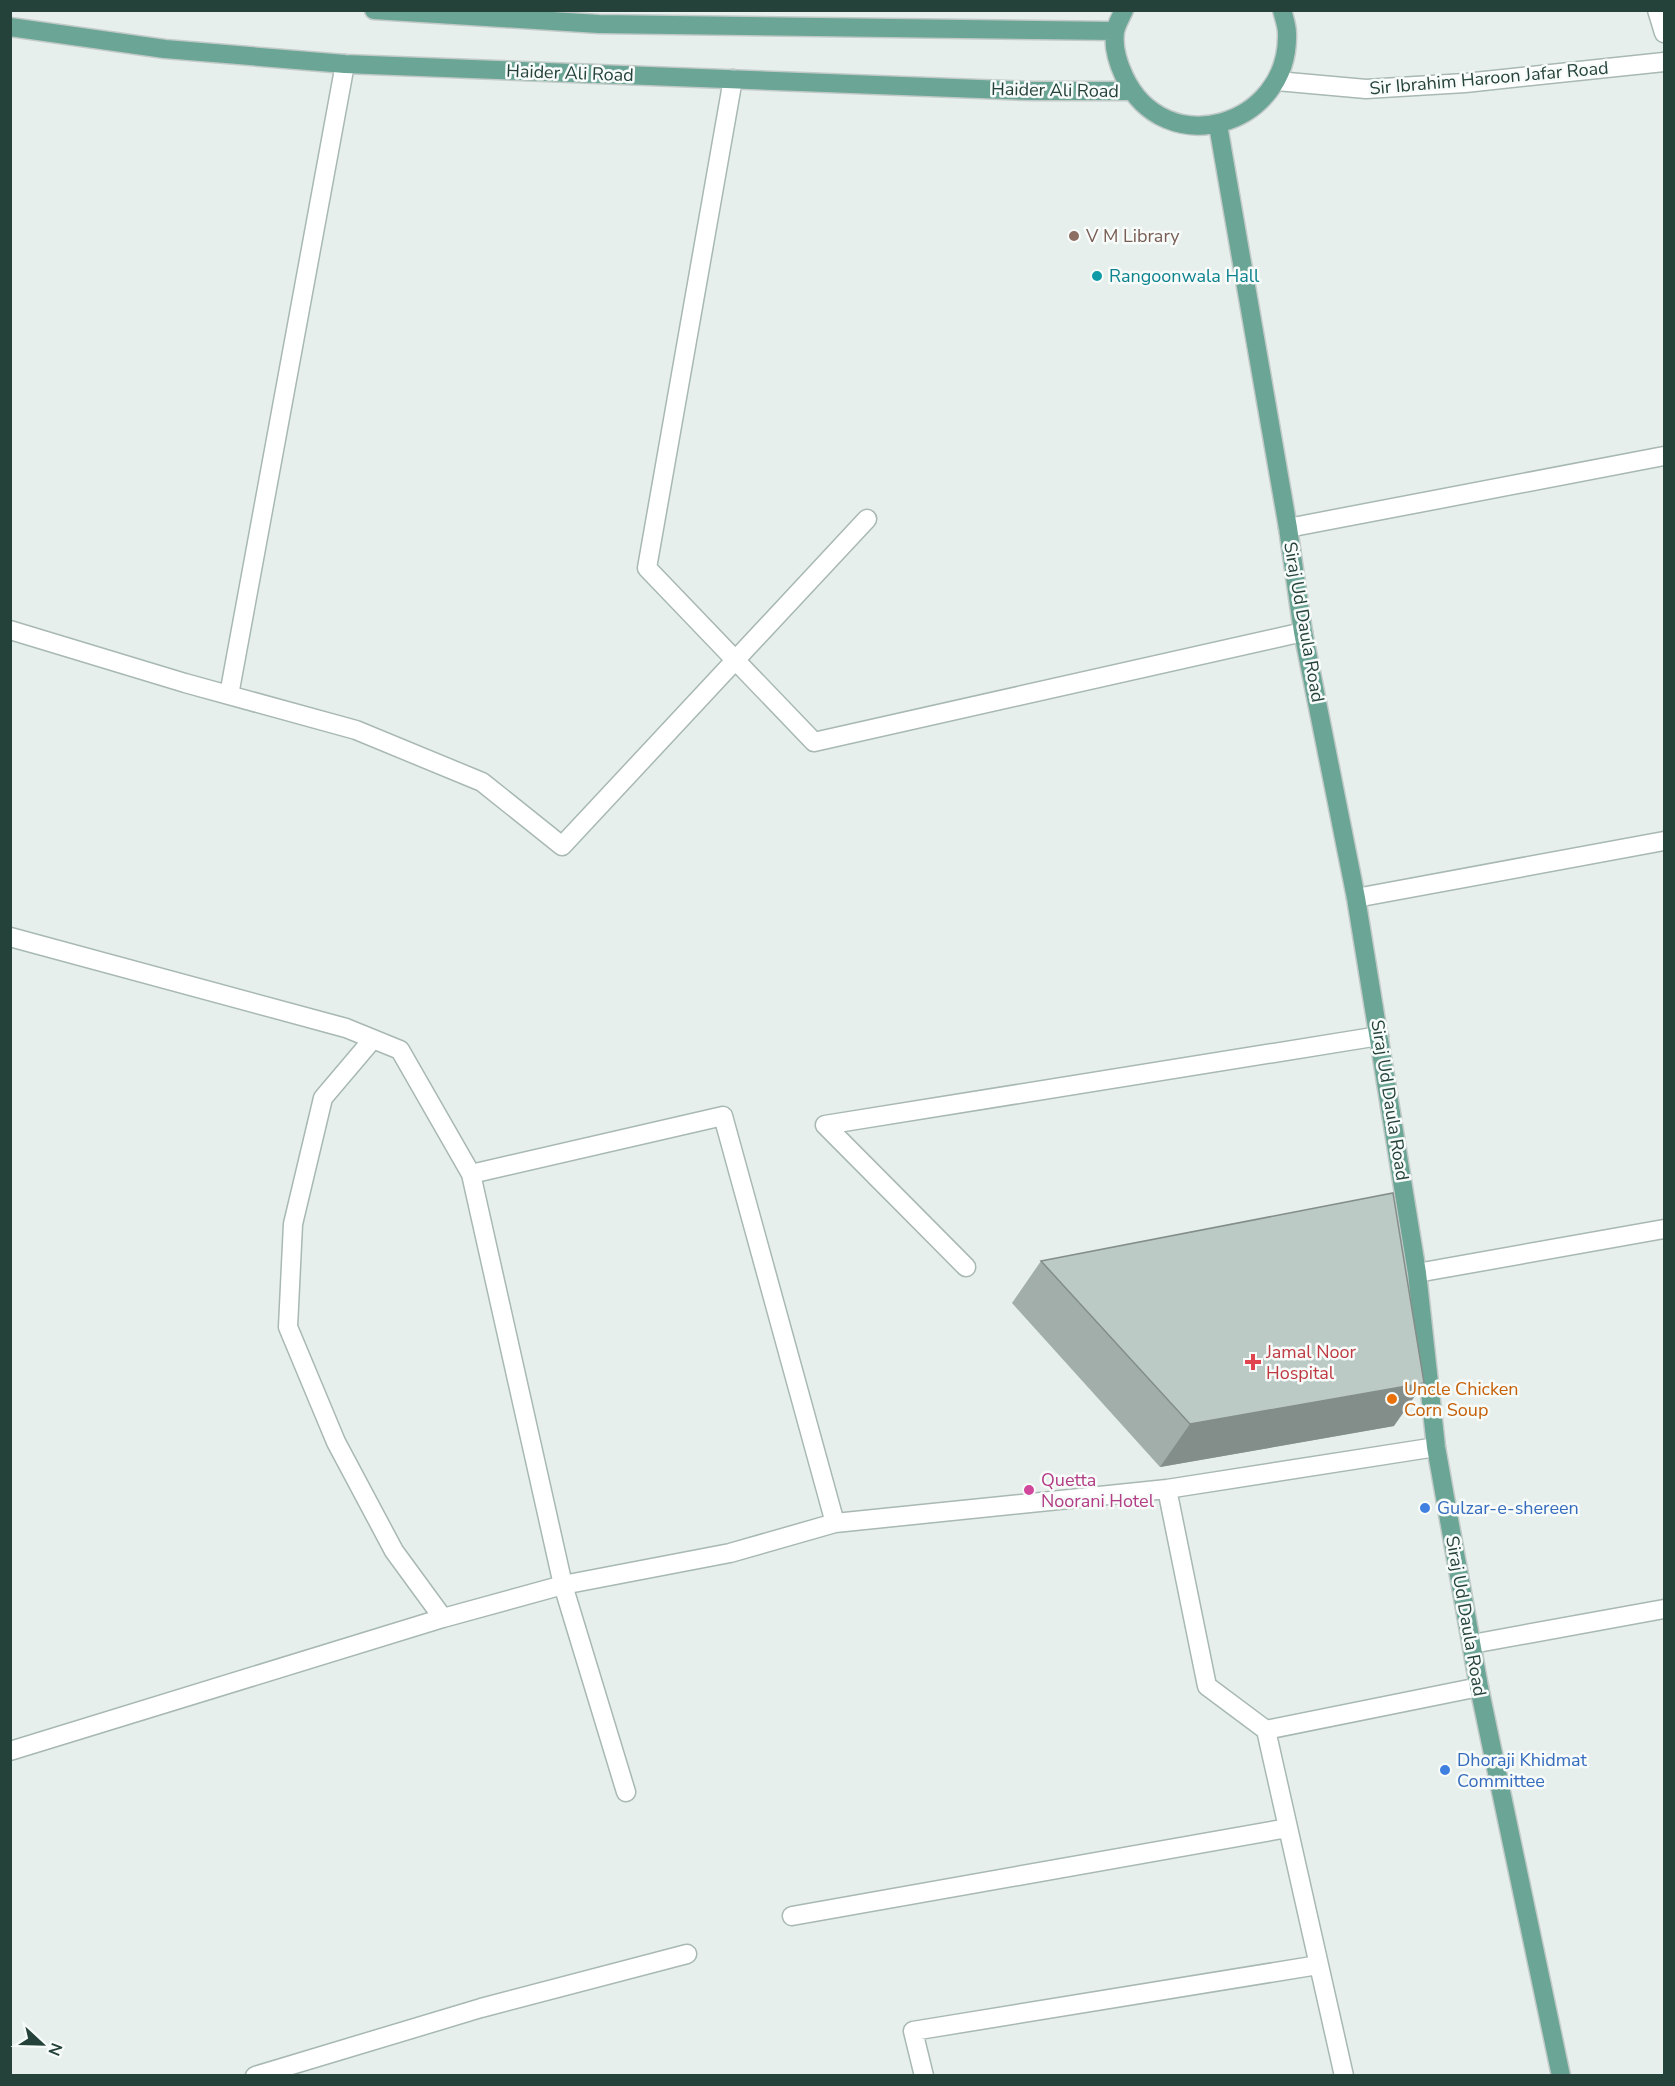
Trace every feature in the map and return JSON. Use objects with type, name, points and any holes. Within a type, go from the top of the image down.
[{"type":"main road","points":[[374,10],[1115,31]]},
{"type":"main road","points":[[1124,10],[1115,31],[1118,63],[1131,91],[1148,109],[1170,121],[1194,126],[1218,125],[1236,118],[1252,109],[1266,97],[1277,81],[1286,57],[1287,31],[1282,10]]},
{"type":"main road","name":"Haider Ali Road","points":[[10,27],[165,49],[345,64],[1032,90],[1131,91]]},
{"type":"main road","name":"Siraj Ud Daula Road","points":[[1218,125],[1288,528],[1303,632],[1356,898],[1379,1036],[1417,1274],[1436,1447],[1479,1687],[1562,2076]]},
{"type":"street","points":[[1657,10],[1665,33]]},
{"type":"street","name":"Sir Ibrahim Haroon Jafar Road","points":[[1277,81],[1366,89],[1465,83],[1665,62]]},
{"type":"street","points":[[229,695],[345,64]]},
{"type":"street","points":[[733,79],[647,568],[814,741],[1303,632]]},
{"type":"street","points":[[1288,528],[1665,456]]},
{"type":"street","points":[[10,630],[356,730],[482,782],[562,846],[867,519]]},
{"type":"street","points":[[1356,898],[1665,841]]},
{"type":"street","points":[[10,937],[346,1028],[400,1050],[471,1174],[563,1586],[626,1792]]},
{"type":"street","points":[[966,1267],[825,1125],[1379,1036]]},
{"type":"street","points":[[373,1040],[323,1098],[293,1224],[288,1327],[336,1442],[394,1551],[443,1618]]},
{"type":"street","points":[[471,1174],[723,1116],[835,1523]]},
{"type":"street","points":[[1417,1274],[1665,1229]]},
{"type":"street","points":[[10,1751],[443,1618],[563,1586],[730,1553],[835,1523],[1167,1489],[1436,1447]]},
{"type":"street","points":[[1167,1489],[1207,1686],[1266,1730],[1344,2076]]},
{"type":"street","points":[[1472,1644],[1665,1609]]},
{"type":"street","points":[[1266,1730],[1479,1687]]},
{"type":"street","points":[[792,1916],[1288,1828]]},
{"type":"street","points":[[255,2076],[481,2008],[687,1954]]},
{"type":"street","points":[[924,2076],[913,2031],[1318,1965]]},
{"type":"building","name":"Jamal Noor Hospital","points":[[1393,1193],[1424,1383],[1190,1424],[1041,1261]]},
{"type":"place","name":"V M Library","points":[[1074,236]]},
{"type":"place","name":"Rangoonwala Hall","points":[[1097,276]]},
{"type":"place","name":"Jamal Noor Hospital","points":[[1253,1362]]},
{"type":"place","name":"Uncle Chicken Corn Soup","points":[[1392,1399]]},
{"type":"place","name":"Quetta Noorani Hotel","points":[[1029,1490]]},
{"type":"place","name":"Gulzar-e-shereen","points":[[1425,1508]]},
{"type":"place","name":"Dhoraji Khidmat Committee","points":[[1445,1770]]}]
